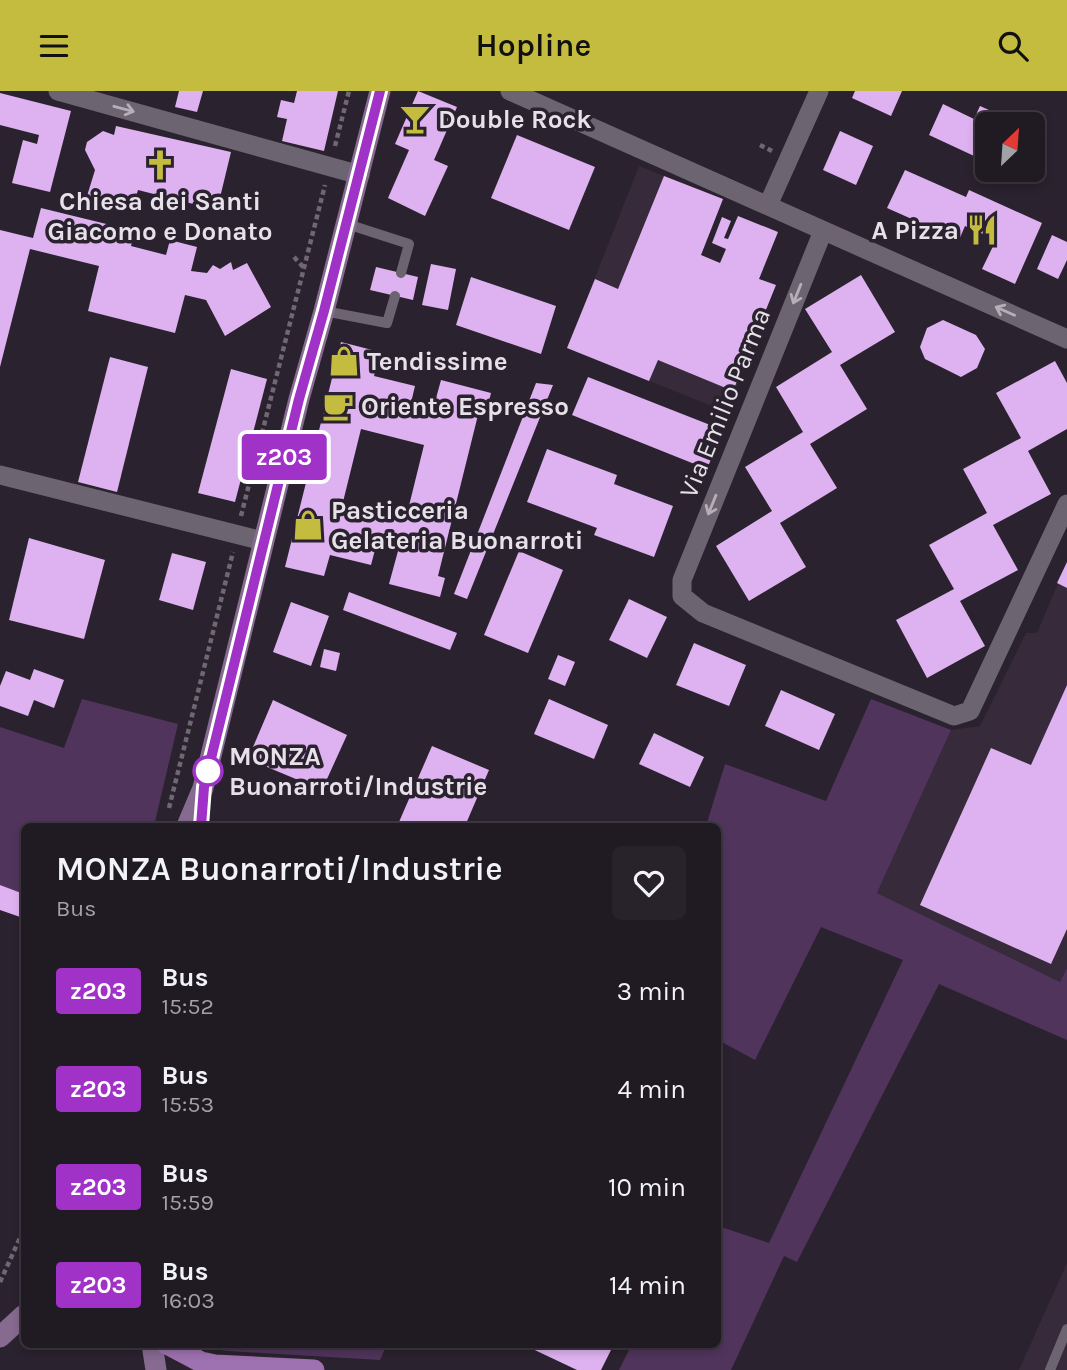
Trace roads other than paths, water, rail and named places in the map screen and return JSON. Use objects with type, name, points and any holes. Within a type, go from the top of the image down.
[{"type":"main road","points":[[175,1348],[201,1362],[215,1365],[314,1370]]},
{"type":"street","points":[[58,91],[360,174]]},
{"type":"street","points":[[201,823],[204,787],[263,541],[380,91]]},
{"type":"street","points":[[510,91],[1067,339]]},
{"type":"street","points":[[768,205],[819,91]]},
{"type":"street","name":"Via Emilio Parma","points":[[823,231],[682,580],[682,596],[703,613],[954,716],[970,711],[1067,503]]},
{"type":"street","points":[[0,475],[263,541]]},
{"type":"street","points":[[188,823],[204,787]]},
{"type":"street","points":[[0,1337],[21,1317]]},
{"type":"street","points":[[153,1348],[156,1370]]},
{"type":"lane","points":[[347,224],[409,244],[401,273]]},
{"type":"lane","points":[[324,311],[387,323],[395,296]]},
{"type":"lane","points":[[1050,1370],[1067,1329]]},
{"type":"place","name":"Double Rock","points":[[415,119]]},
{"type":"place","name":"Chiesa dei Santi Giacomo e Donato","points":[[160,165]]},
{"type":"place","name":"A Pizza","points":[[982,230]]},
{"type":"place","name":"Tendissime","points":[[344,361]]},
{"type":"place","name":"Oriente Espresso","points":[[338,406]]},
{"type":"place","name":"Pasticceria Gelateria Buonarroti","points":[[308,525]]},
{"type":"place","name":"MONZA Buonarroti/Industrie","points":[[208,771]]}]
